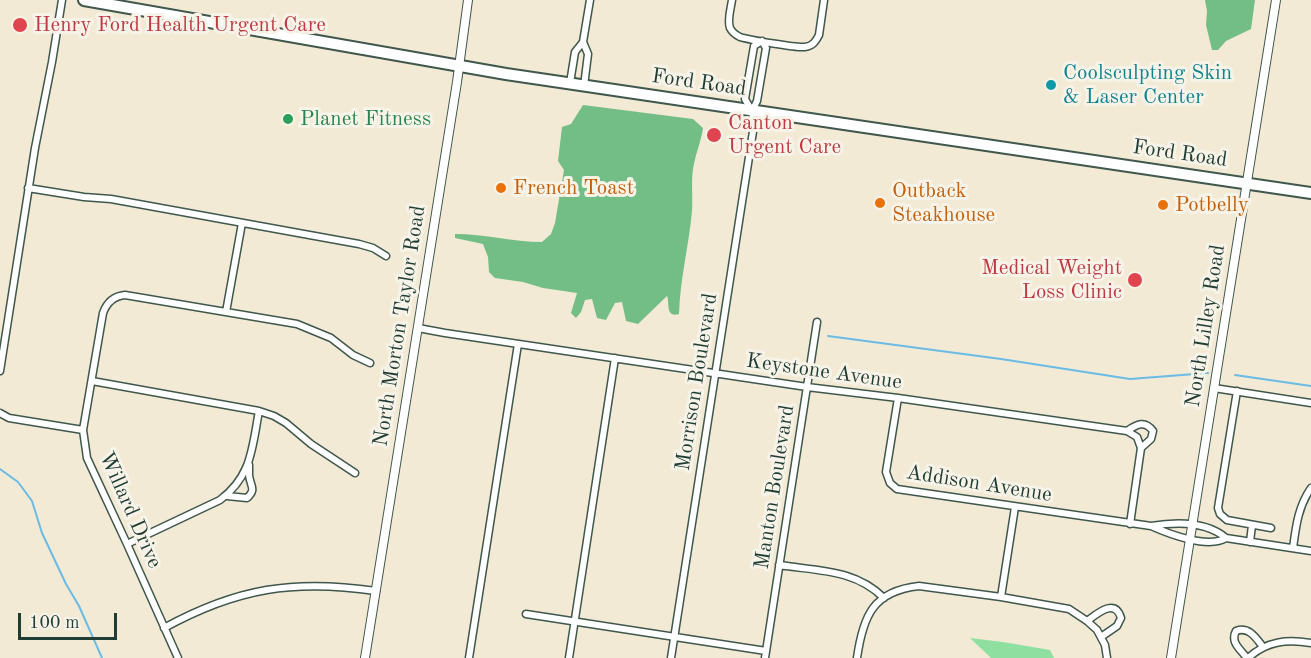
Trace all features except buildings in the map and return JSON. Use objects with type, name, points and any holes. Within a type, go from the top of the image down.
[{"type":"main road","name":"Ford Road","points":[[84,0],[584,86],[1311,193]]},
{"type":"street","points":[[0,371],[28,188],[62,0]]},
{"type":"street","name":"North Morton Taylor Road","points":[[365,658],[468,0]]},
{"type":"street","points":[[570,83],[575,52],[583,42],[590,0]]},
{"type":"street","points":[[732,0],[729,21],[733,33],[762,42],[802,47],[813,44],[819,35],[824,0]]},
{"type":"street","name":"North Lilley Road","points":[[1171,658],[1276,0]]},
{"type":"street","points":[[583,42],[588,54],[584,86]]},
{"type":"street","points":[[752,111],[757,100],[766,48],[762,42]]},
{"type":"street","points":[[752,111],[745,99],[754,46],[762,42]]},
{"type":"street","name":"Morrison Boulevard","points":[[671,658],[754,125],[752,111]]},
{"type":"street","points":[[28,188],[111,199],[358,244],[373,248],[386,256]]},
{"type":"street","points":[[242,223],[226,312],[309,328],[331,338],[353,355],[370,363]]},
{"type":"street","name":"Willard Drive","points":[[178,658],[90,466],[84,445],[83,429],[104,313],[111,300],[125,295],[226,312]]},
{"type":"street","name":"Manton Boulevard","points":[[765,654],[817,322]]},
{"type":"street","name":"Keystone Avenue","points":[[418,328],[807,387],[1127,431],[1142,424],[1151,428],[1153,435],[1141,448]]},
{"type":"street","points":[[469,658],[518,344]]},
{"type":"street","points":[[569,658],[615,358]]},
{"type":"street","points":[[92,381],[259,411],[286,423],[355,473]]},
{"type":"street","points":[[1214,388],[1311,403]]},
{"type":"street","points":[[1237,392],[1218,508],[1220,514],[1227,520],[1271,528]]},
{"type":"street","name":"Addison Avenue","points":[[898,398],[886,472],[890,483],[900,490],[1130,524],[1193,525],[1220,533],[1226,538],[1311,551]]},
{"type":"street","points":[[226,496],[247,498],[252,492],[249,464],[259,411]]},
{"type":"street","points":[[0,413],[9,418],[83,429]]},
{"type":"street","points":[[1127,431],[1137,436],[1141,448],[1130,524]]},
{"type":"street","points":[[127,544],[220,501],[238,484],[249,464]]},
{"type":"street","points":[[1293,548],[1299,510],[1311,488]]},
{"type":"street","points":[[1001,597],[1015,507]]},
{"type":"street","points":[[1250,542],[1252,525]]},
{"type":"street","name":"Addison Avenue","points":[[1151,526],[1190,540],[1220,541],[1226,538]]},
{"type":"street","points":[[779,565],[852,576],[869,585],[884,598]]},
{"type":"street","points":[[164,628],[214,604],[271,589],[320,585],[376,591]]},
{"type":"street","points":[[857,658],[862,630],[876,604],[899,590],[919,586],[1069,609],[1097,630],[1105,645],[1107,658]]},
{"type":"street","points":[[1087,621],[1106,608],[1119,611],[1121,618],[1118,626],[1101,637]]},
{"type":"street","points":[[526,615],[675,637],[765,654]]},
{"type":"street","points":[[1263,647],[1249,631],[1240,629],[1236,631],[1234,642],[1248,658],[1263,647],[1281,641],[1311,643]]},
{"type":"green space","points":[[1205,0],[1255,0],[1251,29],[1226,41],[1218,50],[1212,50],[1206,25]]},
{"type":"green space","points":[[583,105],[693,119],[703,128],[693,169],[692,211],[679,314],[675,315],[670,312],[667,296],[638,324],[626,321],[622,302],[615,303],[606,320],[597,318],[592,299],[585,300],[576,318],[571,313],[577,293],[495,278],[489,272],[488,257],[483,244],[455,238],[455,234],[466,234],[542,242],[551,234],[564,170],[558,161],[562,127],[571,124]]},
{"type":"green space","points":[[970,638],[1050,650],[1054,658],[991,658]]},
{"type":"waterway","points":[[828,336],[1130,379],[1208,373]]},
{"type":"waterway","points":[[1235,375],[1311,386]]},
{"type":"waterway","points":[[0,469],[18,482],[32,501],[42,533],[102,658]]},
{"type":"place","name":"Henry Ford Health Urgent Care","points":[[20,25]]},
{"type":"place","name":"Coolsculpting Skin & Laser Center","points":[[1051,85]]},
{"type":"place","name":"Planet Fitness","points":[[288,119]]},
{"type":"place","name":"Canton Urgent Care","points":[[714,135]]},
{"type":"place","name":"French Toast","points":[[501,188]]},
{"type":"place","name":"Outback Steakhouse","points":[[880,203]]},
{"type":"place","name":"Potbelly","points":[[1163,205]]},
{"type":"place","name":"Medical Weight Loss Clinic","points":[[1135,280]]}]
